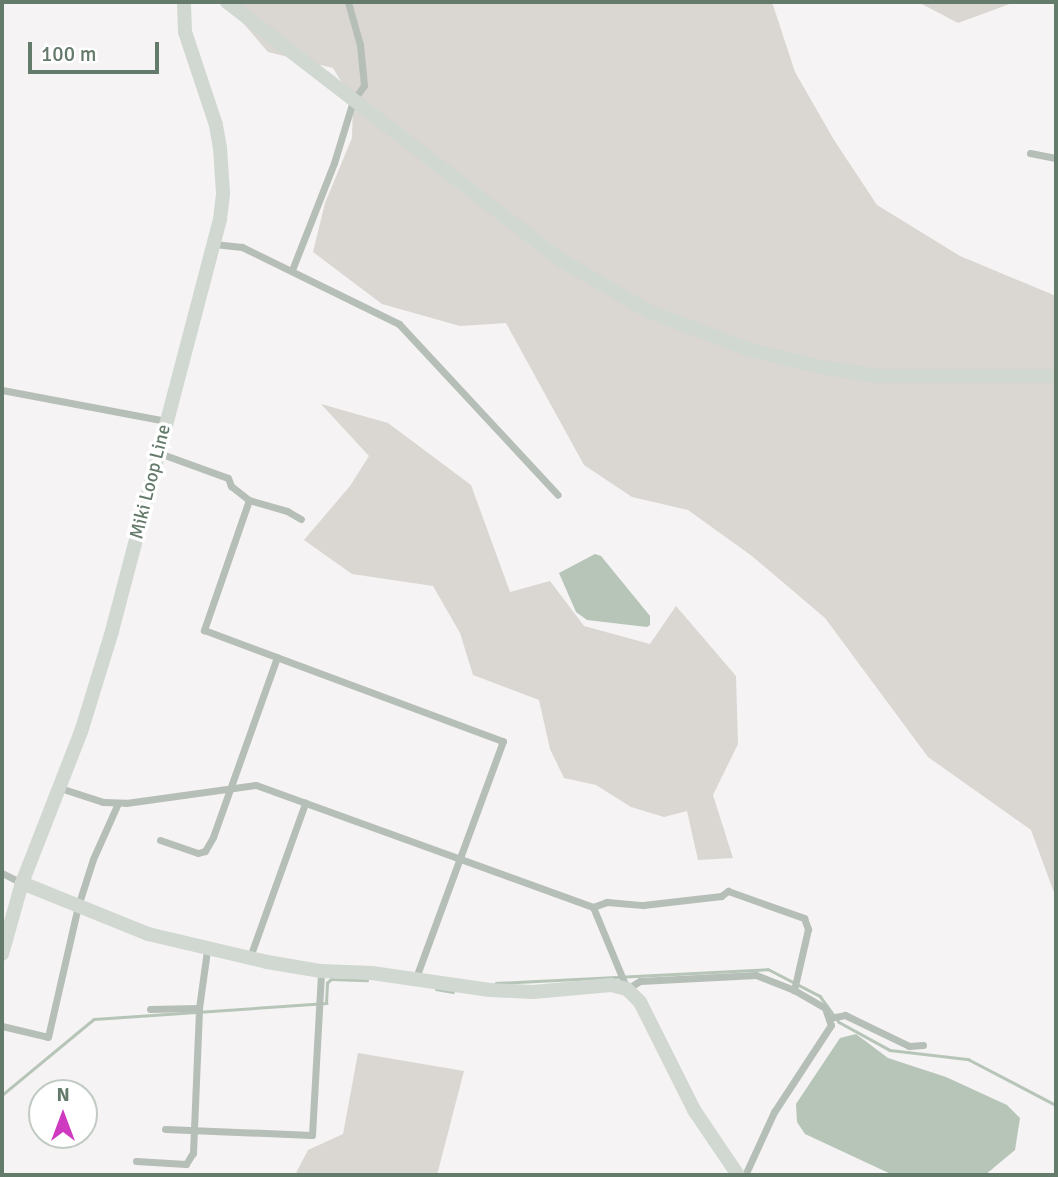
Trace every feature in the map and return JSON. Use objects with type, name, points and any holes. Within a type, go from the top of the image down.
[{"type":"street","name":"Miki Loop Line","points":[[2,954],[22,883],[81,732],[112,632],[214,244],[223,192],[223,169],[216,125],[185,32],[182,8],[184,2]]},
{"type":"street","points":[[227,2],[561,260],[648,311],[750,350],[821,367],[877,376],[1056,376]]},
{"type":"street","points":[[292,270],[334,163],[353,101],[364,85],[360,45],[348,2]]},
{"type":"street","points":[[1030,153],[1056,159]]},
{"type":"street","points":[[214,244],[242,247],[399,324],[558,495]]},
{"type":"street","points":[[2,390],[166,421]]},
{"type":"street","points":[[158,453],[228,478],[231,486],[250,499],[287,511],[301,519]]},
{"type":"street","points":[[250,499],[204,630],[503,741],[416,978]]},
{"type":"street","points":[[160,840],[198,853],[205,851],[213,837],[277,657]]},
{"type":"street","points":[[60,788],[118,803],[256,785],[593,907],[607,902],[643,905],[721,896],[728,891],[804,918],[808,929],[794,990]]},
{"type":"street","points":[[2,1026],[48,1037],[78,906],[93,859],[118,803]]},
{"type":"street","points":[[250,958],[305,803]]},
{"type":"street","points":[[2,873],[148,934],[207,950],[321,971],[416,978],[490,990],[533,992],[611,985],[627,989],[640,982],[756,975],[794,990],[825,1008],[831,1025],[774,1112],[743,1174]]},
{"type":"street","points":[[593,907],[627,989],[640,1002],[694,1110],[743,1174],[756,1175]]},
{"type":"street","points":[[136,1161],[186,1164],[193,1153],[199,1008],[207,950]]},
{"type":"street","points":[[165,1129],[312,1135],[321,971]]},
{"type":"street","points":[[150,1009],[199,1008]]},
{"type":"street","points":[[830,1018],[845,1015],[909,1046],[923,1045]]},
{"type":"shaded area","points":[[225,2],[772,2],[795,72],[834,140],[877,205],[960,256],[1056,296],[1056,898],[1031,830],[928,757],[825,618],[752,556],[688,510],[632,497],[584,465],[506,323],[460,326],[382,304],[313,252],[325,203],[352,138],[353,101],[333,68],[268,52]]},
{"type":"shaded area","points":[[918,2],[1015,2],[958,23]]},
{"type":"shaded area","points":[[321,404],[388,423],[471,485],[510,592],[550,581],[584,626],[650,644],[676,606],[736,676],[738,744],[713,795],[733,858],[698,860],[687,811],[664,817],[631,807],[596,785],[564,778],[550,749],[539,700],[473,675],[460,633],[433,586],[352,574],[304,540],[350,486],[369,456]]},
{"type":"shaded area","points":[[595,554],[601,556],[650,616],[650,625],[647,627],[587,620],[576,612],[559,573]]},
{"type":"shaded area","points":[[856,1034],[888,1058],[946,1077],[1007,1105],[1020,1118],[1015,1150],[985,1175],[893,1175],[805,1134],[797,1122],[796,1104],[840,1038]]},
{"type":"shaded area","points":[[358,1053],[464,1071],[437,1175],[295,1175],[308,1150],[343,1134]]},
{"type":"waterway","points":[[496,983],[768,969],[820,996],[839,1022],[890,1050],[968,1059],[1056,1105]]},
{"type":"waterway","points":[[2,1095],[94,1019],[326,1003],[327,983],[331,979],[367,980]]},
{"type":"waterway","points":[[436,989],[453,992]]}]
